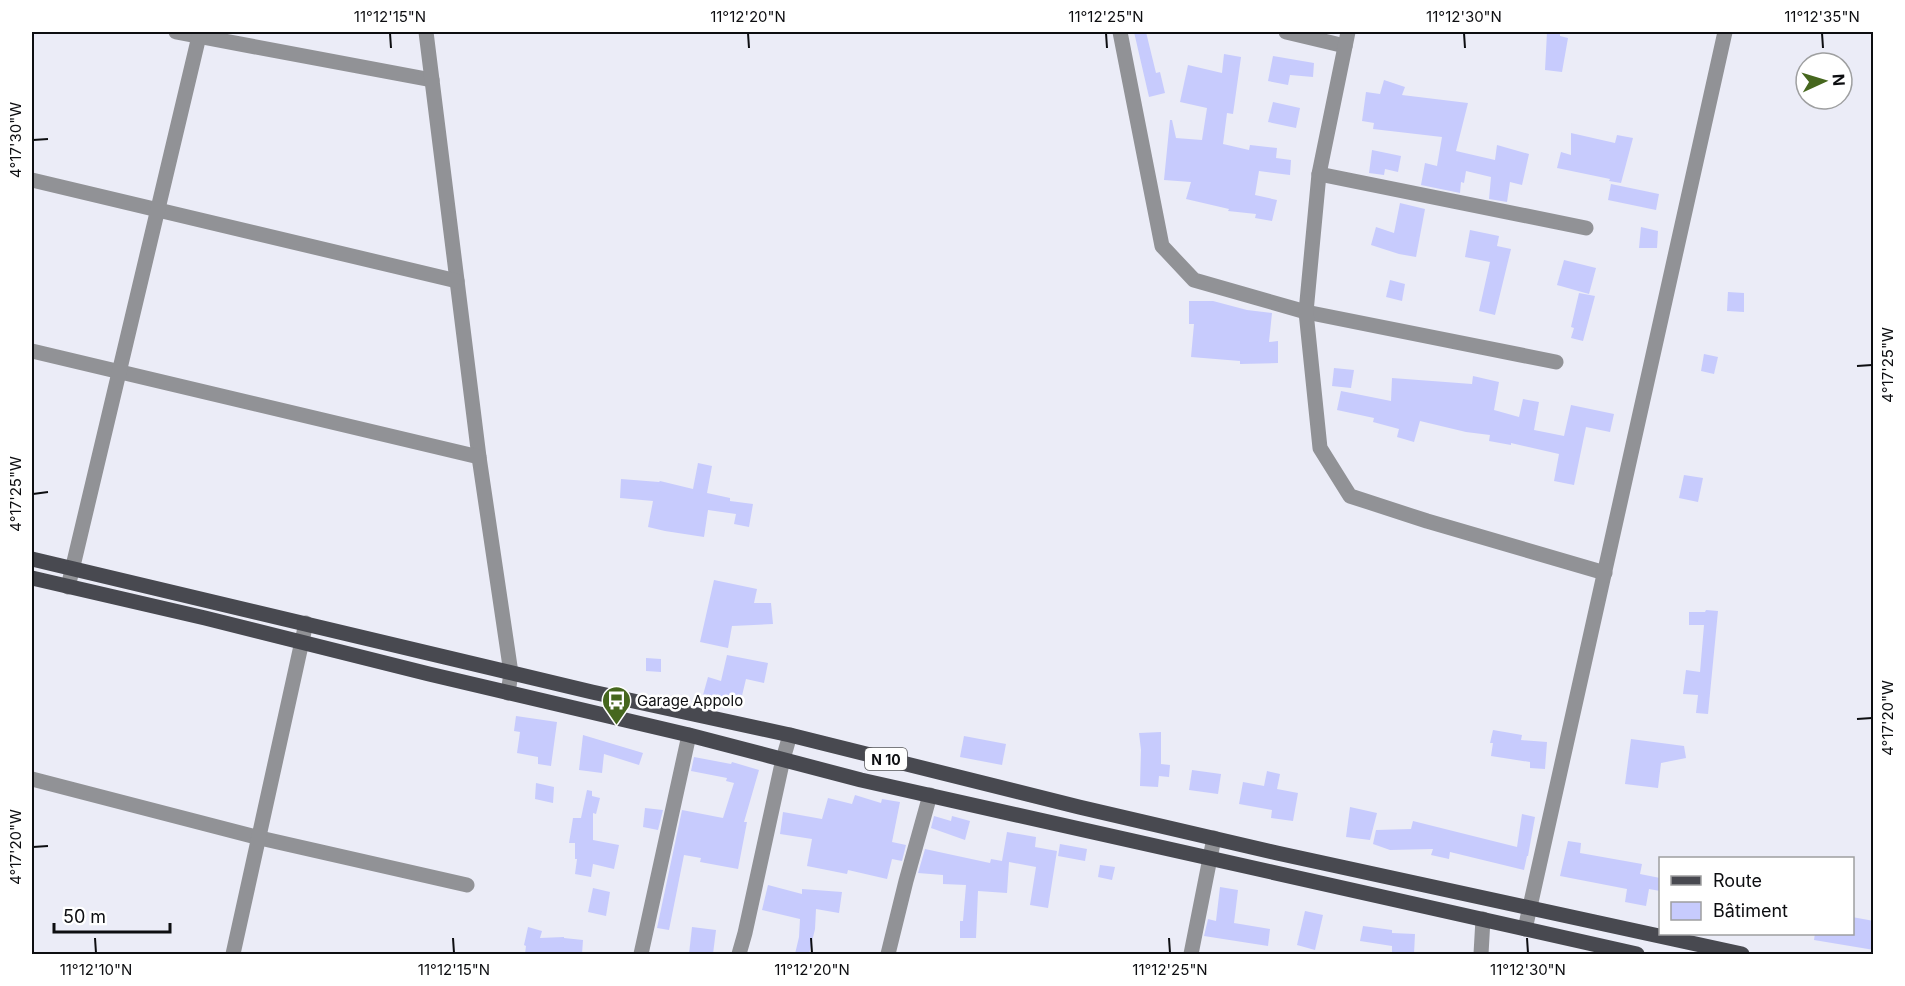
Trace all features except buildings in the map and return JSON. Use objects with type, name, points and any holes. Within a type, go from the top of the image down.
[{"type":"main road","name":"N 10","points":[[32,559],[511,673],[790,735],[1079,807],[1530,909],[1742,954]]},
{"type":"main road","name":"N 10","points":[[32,578],[689,735],[861,780],[1633,954]]},
{"type":"street","points":[[176,32],[200,34],[432,80]]},
{"type":"street","points":[[426,32],[479,457],[511,673],[508,693]]},
{"type":"street","points":[[1120,32],[1162,246],[1194,280],[1306,312],[1556,362]]},
{"type":"street","points":[[1286,32],[1347,39],[1319,174],[1306,312],[1320,447],[1350,496],[1605,573]]},
{"type":"street","points":[[1525,929],[1725,32]]},
{"type":"street","points":[[68,587],[200,34]]},
{"type":"street","points":[[1319,174],[1586,228]]},
{"type":"street","points":[[32,180],[458,281]]},
{"type":"street","points":[[32,351],[479,457]]},
{"type":"street","points":[[233,954],[306,623]]},
{"type":"street","points":[[641,954],[689,735]]},
{"type":"street","points":[[739,954],[790,735]]},
{"type":"street","points":[[32,779],[260,838],[467,885]]},
{"type":"street","points":[[888,954],[930,795]]},
{"type":"street","points":[[1191,954],[1208,859],[1214,838]]},
{"type":"street","points":[[1481,954],[1483,919]]},
{"type":"place","name":"Garage Appolo","points":[[616,726]]}]
